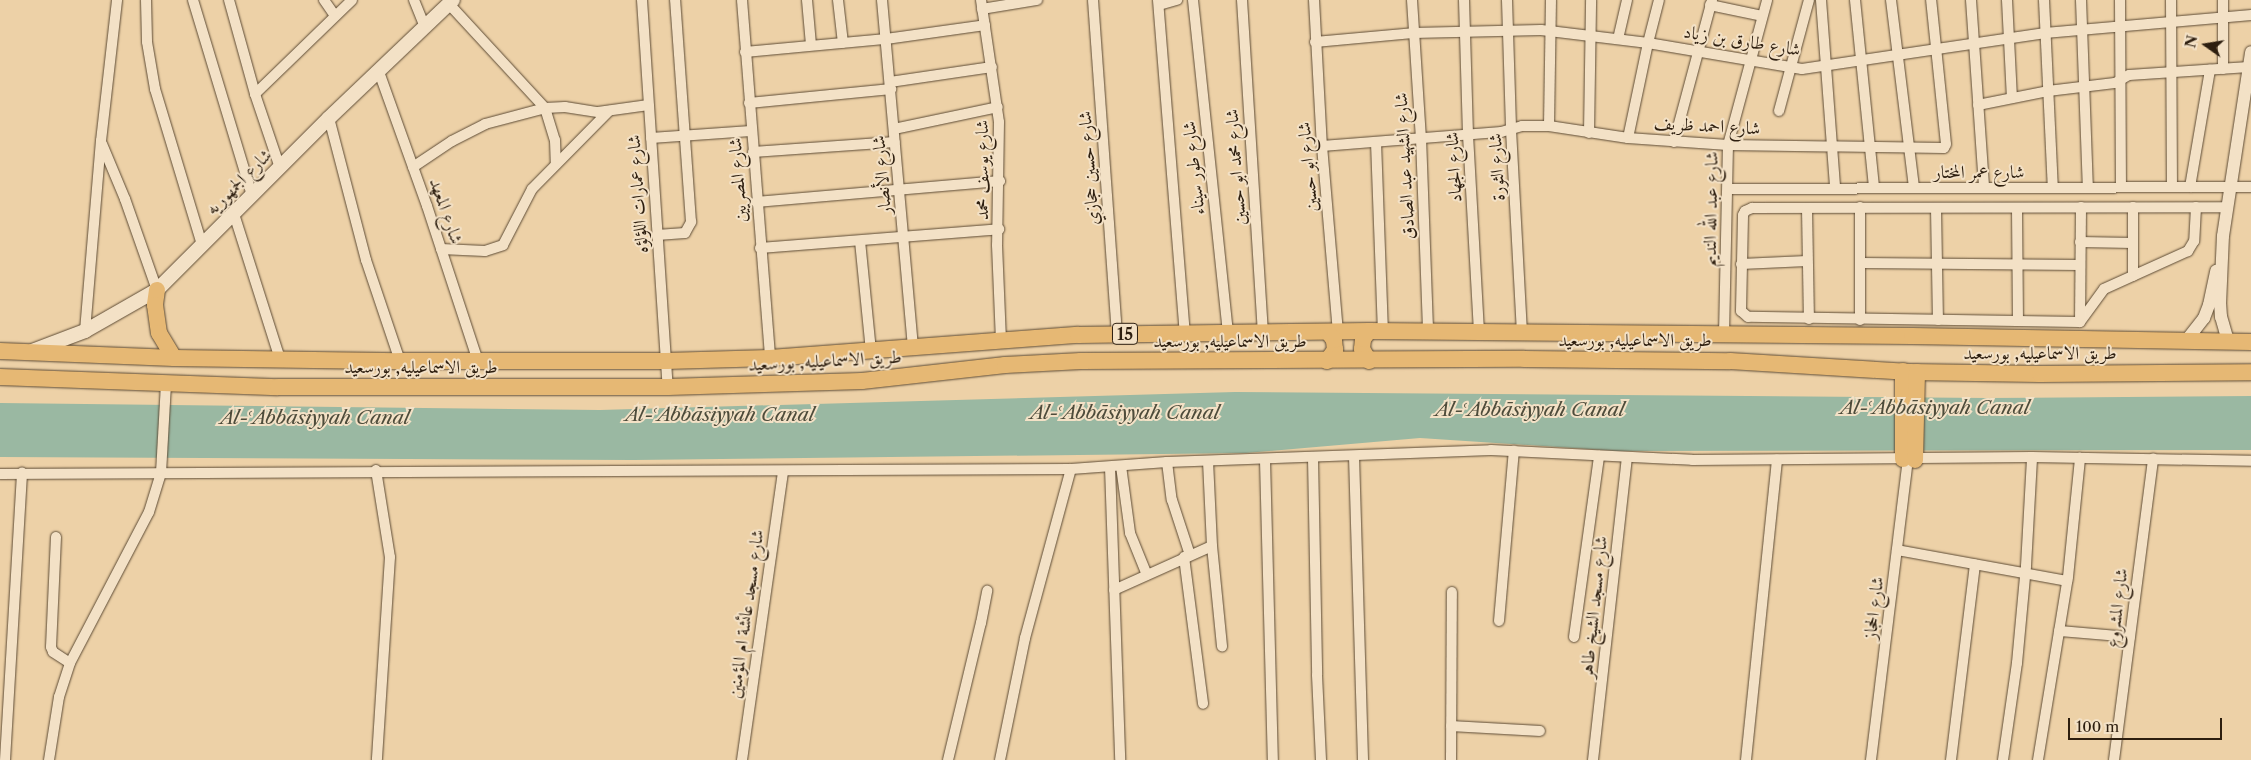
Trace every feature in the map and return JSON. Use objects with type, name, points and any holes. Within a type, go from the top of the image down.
[{"type":"highway","points":[[157,290],[155,305],[159,333],[174,358]]},
{"type":"highway","name":"طريق الاسماعيليه, بورسعيد","points":[[0,351],[174,358],[400,361],[666,361],[770,358],[1001,340],[1117,334],[1428,331],[2251,342]]},
{"type":"highway","points":[[1327,361],[1335,350],[1333,332]]},
{"type":"highway","points":[[1369,361],[1362,349],[1363,339],[1376,332]]},
{"type":"highway","name":"طريق الاسماعيليه, بورسعيد","points":[[0,376],[278,387],[668,387],[853,381],[1072,361],[1672,360],[1910,372],[2098,375],[2251,372]]},
{"type":"highway","points":[[1909,458],[1910,372]]},
{"type":"main road","name":"شارع الجمهوريه","points":[[26,352],[85,331],[157,290],[330,118],[451,2]]},
{"type":"street","points":[[85,331],[101,141],[116,0]]},
{"type":"street","points":[[146,0],[147,42],[155,89],[202,245]]},
{"type":"street","points":[[193,0],[252,196]]},
{"type":"street","points":[[229,0],[255,94],[280,168]]},
{"type":"street","points":[[324,0],[335,16]]},
{"type":"street","points":[[255,94],[352,0]]},
{"type":"street","points":[[414,0],[425,27]]},
{"type":"street","name":"شارع عمارات اللؤلؤه","points":[[642,0],[668,387]]},
{"type":"street","points":[[657,235],[685,232],[690,227],[674,0]]},
{"type":"street","name":"شارع المصريين","points":[[742,0],[752,152],[770,358]]},
{"type":"street","points":[[807,0],[811,45]]},
{"type":"street","points":[[838,0],[843,43]]},
{"type":"street","name":"شارع الأنصار","points":[[885,0],[886,39],[913,348]]},
{"type":"street","points":[[982,5],[1037,0]]},
{"type":"street","name":"شارع حسين حجازي","points":[[1093,0],[1117,334]]},
{"type":"street","points":[[1177,0],[1158,3],[1185,333]]},
{"type":"street","name":"شارع طور سيناء","points":[[1193,0],[1228,332]]},
{"type":"street","name":"شارع محمد ابو حسين","points":[[1242,0],[1263,332]]},
{"type":"street","name":"شارع ابو حسين","points":[[1314,0],[1333,332]]},
{"type":"street","name":"شارع الشهيد عبد الصادق","points":[[1412,0],[1421,138],[1428,331]]},
{"type":"street","name":"شارع الجهاد","points":[[1464,0],[1468,135],[1479,332]]},
{"type":"street","name":"شارع الثورة","points":[[1507,0],[1511,130],[1522,332]]},
{"type":"street","points":[[1549,126],[1551,0]]},
{"type":"street","points":[[1589,133],[1592,36],[1591,0]]},
{"type":"street","points":[[1618,39],[1627,0]]},
{"type":"street","points":[[1628,138],[1648,43],[1660,0]]},
{"type":"street","name":"شارع عبد الله النديم","points":[[1724,335],[1728,145],[1767,0]]},
{"type":"street","points":[[1779,111],[1809,0]]},
{"type":"street","points":[[1821,0],[1835,188]]},
{"type":"street","points":[[1855,0],[1874,188]]},
{"type":"street","points":[[1891,0],[1914,188]]},
{"type":"street","name":"شارع احمد ظريف","points":[[1322,146],[1468,135],[1511,130],[1522,126],[1549,126],[1628,138],[1674,142],[1728,145],[1944,148],[1946,146],[1931,0]]},
{"type":"street","points":[[1971,0],[1984,188]]},
{"type":"street","points":[[2007,0],[2012,98]]},
{"type":"street","points":[[2044,0],[2053,188]]},
{"type":"street","points":[[2081,0],[2088,187]]},
{"type":"street","points":[[2120,0],[2122,79],[2121,187]]},
{"type":"street","points":[[2171,0],[2172,187]]},
{"type":"street","points":[[2223,0],[2224,69]]},
{"type":"street","points":[[451,2],[545,108],[555,140],[556,164]]},
{"type":"street","points":[[1674,142],[1711,2],[1762,16]]},
{"type":"street","name":"شارع يوسف محمد","points":[[982,5],[998,107],[1001,340]]},
{"type":"street","name":"شارع طارق بن زياد","points":[[1315,42],[1507,29],[1552,31],[1697,50],[1791,68],[1826,66],[2046,33],[2251,14]]},
{"type":"street","points":[[745,52],[886,39],[985,25]]},
{"type":"street","points":[[1978,105],[2048,91],[2115,83],[2129,75],[2224,69],[2250,62],[2246,112],[2229,187],[2223,236],[2220,304],[2221,317],[2228,342]]},
{"type":"street","points":[[749,102],[890,85],[992,66]]},
{"type":"street","points":[[2190,187],[2210,70]]},
{"type":"street","name":"شارع المعهد","points":[[379,72],[441,248],[478,361]]},
{"type":"street","points":[[413,167],[452,141],[486,124],[545,108],[565,107],[588,112],[649,105]]},
{"type":"street","points":[[894,129],[998,107]]},
{"type":"street","points":[[441,248],[485,251],[502,245],[527,196],[609,111]]},
{"type":"street","points":[[330,118],[366,260],[400,361]]},
{"type":"street","points":[[651,138],[751,131]]},
{"type":"street","points":[[101,141],[125,199],[157,290]]},
{"type":"street","points":[[752,152],[896,142]]},
{"type":"street","points":[[1376,142],[1376,332]]},
{"type":"street","points":[[756,202],[1000,181]]},
{"type":"street","name":"شارع عمر المختار","points":[[1728,189],[2251,187]]},
{"type":"street","points":[[1860,207],[1860,320]]},
{"type":"street","points":[[2196,207],[2194,241],[2190,249],[2101,291],[2085,318],[2080,322],[1808,319],[1748,317],[1741,311],[1742,215],[1745,211],[1752,208],[2133,208],[2196,207],[2226,207]]},
{"type":"street","points":[[1806,208],[1808,319]]},
{"type":"street","points":[[1936,208],[1938,320]]},
{"type":"street","points":[[2017,208],[2018,321]]},
{"type":"street","points":[[2080,208],[2080,322]]},
{"type":"street","points":[[2133,208],[2133,276]]},
{"type":"street","points":[[234,214],[280,359]]},
{"type":"street","points":[[760,248],[999,229]]},
{"type":"street","points":[[2186,341],[2200,324],[2209,305],[2223,236]]},
{"type":"street","points":[[860,241],[871,351]]},
{"type":"street","points":[[2080,242],[2133,243]]},
{"type":"street","points":[[1742,264],[1807,261]]},
{"type":"street","points":[[1861,263],[2080,265]]},
{"type":"street","points":[[49,760],[58,697],[70,663],[150,512],[161,473],[166,384]]},
{"type":"street","points":[[1499,621],[1514,451]]},
{"type":"street","points":[[0,474],[376,470],[783,472],[1071,468],[1167,462],[1514,451],[1627,457],[1777,460],[2032,457],[2251,461]]},
{"type":"street","points":[[1354,456],[1363,760]]},
{"type":"street","points":[[1574,637],[1599,456]]},
{"type":"street","name":"شارع مسجد الشيخ طاهر","points":[[1593,760],[1627,457]]},
{"type":"street","points":[[2003,760],[2017,663],[2032,457]]},
{"type":"street","points":[[1312,458],[1321,760]]},
{"type":"street","name":"شارع الحجاز","points":[[1872,760],[1909,458]]},
{"type":"street","points":[[2038,760],[2067,581],[2080,458]]},
{"type":"street","name":"شارع المشروع","points":[[2114,760],[2152,459]]},
{"type":"street","points":[[1265,460],[1273,760]]},
{"type":"street","points":[[1746,760],[1777,460]]},
{"type":"street","points":[[1208,461],[1212,546],[1222,647]]},
{"type":"street","points":[[1167,462],[1174,510],[1187,556],[1203,704]]},
{"type":"street","points":[[1110,466],[1120,760]]},
{"type":"street","points":[[1121,466],[1130,533],[1147,575]]},
{"type":"street","points":[[1000,760],[1025,638],[1071,468]]},
{"type":"street","points":[[376,470],[390,557],[377,760]]},
{"type":"street","name":"شارع مسجد عائشة ام المؤمنين","points":[[742,760],[783,472]]},
{"type":"street","points":[[5,760],[22,473]]},
{"type":"street","points":[[56,537],[51,648],[53,652],[70,663]]},
{"type":"street","points":[[1114,590],[1212,546]]},
{"type":"street","points":[[1897,550],[2067,581]]},
{"type":"street","points":[[1952,760],[1976,564]]},
{"type":"street","points":[[948,760],[987,591]]},
{"type":"street","points":[[1451,760],[1452,592]]},
{"type":"street","points":[[2059,631],[2130,637]]},
{"type":"street","points":[[1451,726],[1540,731]]},
{"type":"water","name":"Al-ʿAbbāsiyyah Canal","points":[[1235,392],[1986,398],[2251,396],[2251,450],[1617,451],[1420,438],[1246,453],[634,460],[0,457],[0,403],[600,410]]}]
